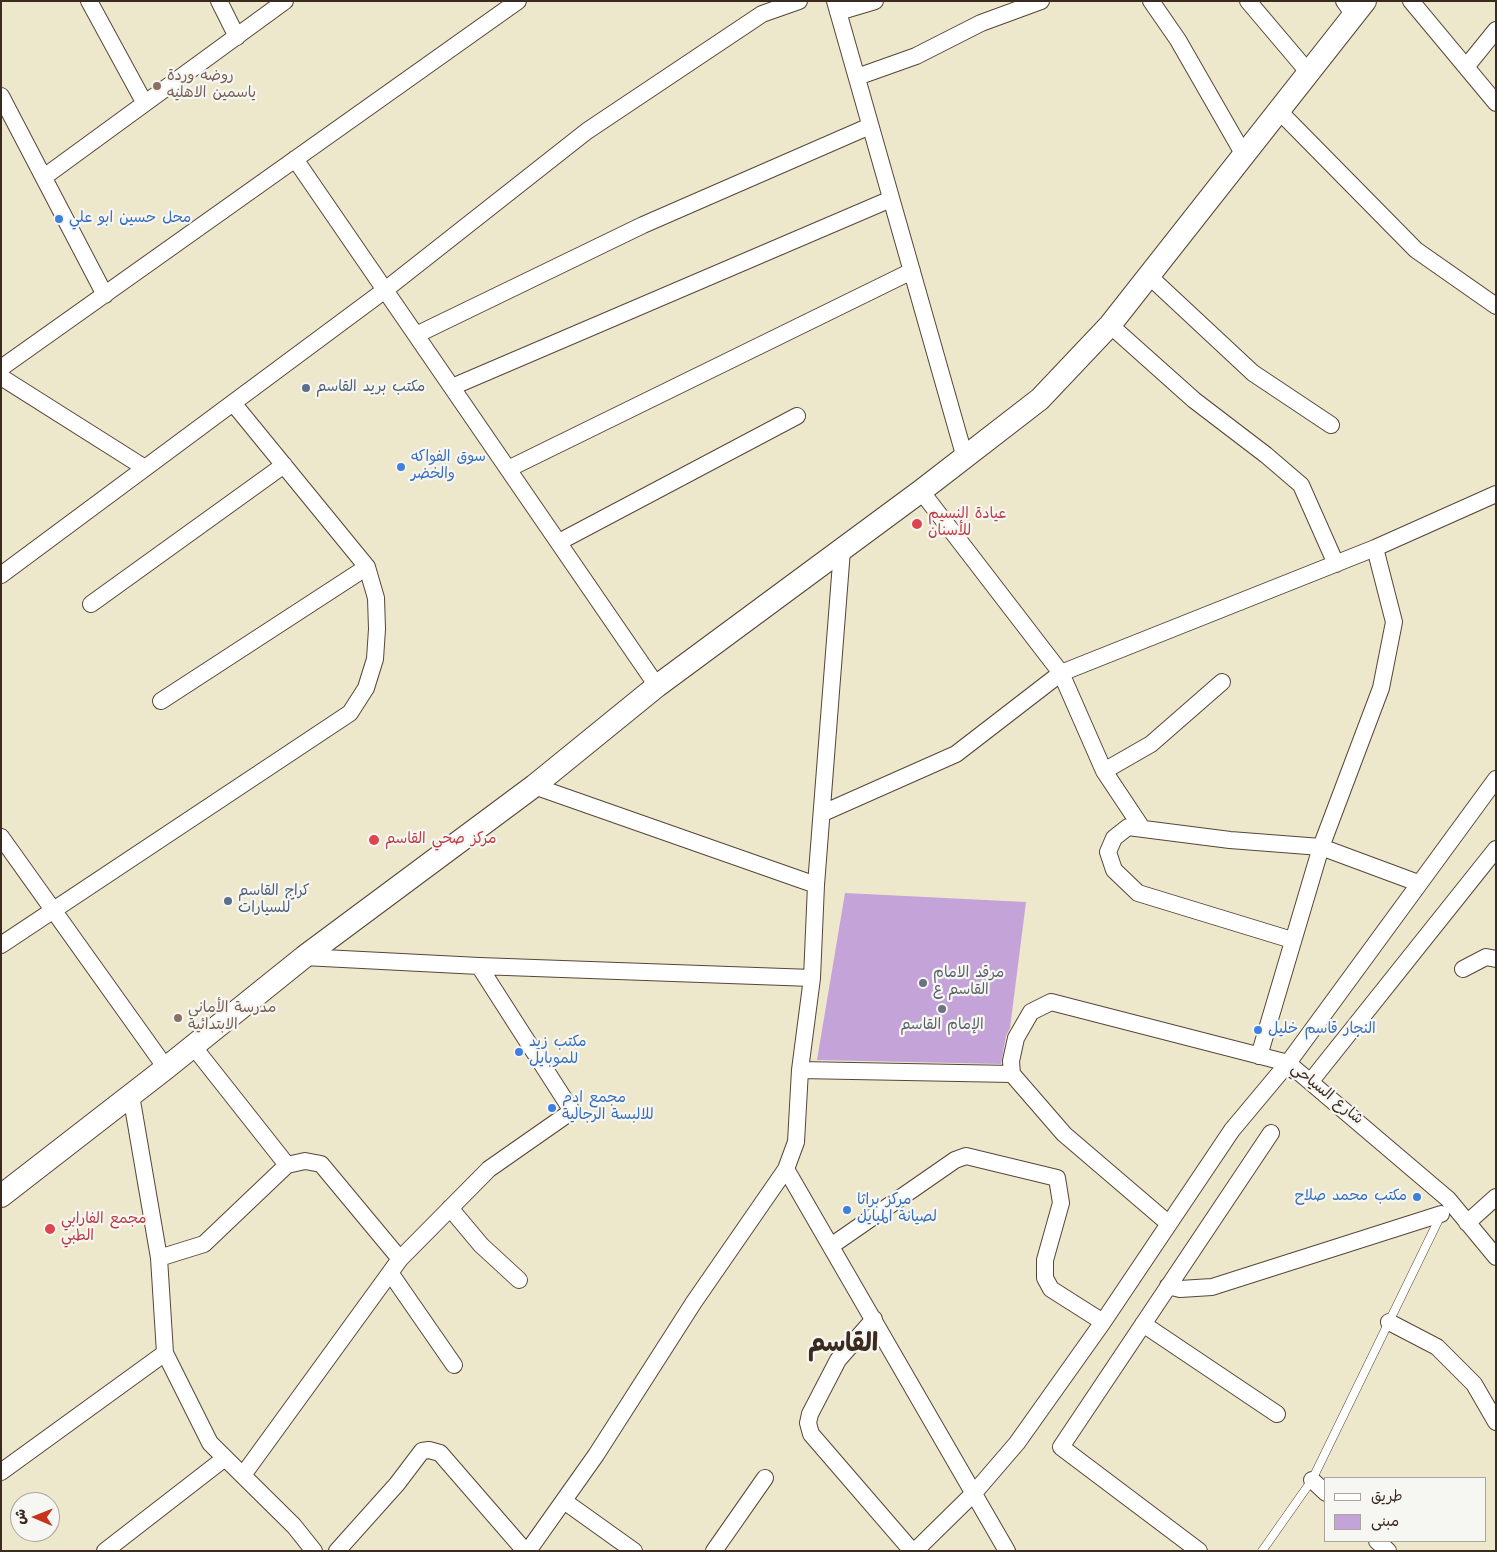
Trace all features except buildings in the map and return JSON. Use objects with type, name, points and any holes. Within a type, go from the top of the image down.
[{"type":"street","points":[[89,1],[144,102]]},
{"type":"street","points":[[218,1],[237,36]]},
{"type":"street","points":[[44,176],[286,1]]},
{"type":"street","points":[[1,368],[295,159],[499,7],[518,1]]},
{"type":"street","points":[[1,574],[385,290],[587,132],[762,14],[799,1]]},
{"type":"street","points":[[875,1],[836,6],[965,458]]},
{"type":"street","points":[[857,77],[916,56],[981,24],[1041,1]]},
{"type":"street","points":[[1151,1],[1178,40],[1244,155]]},
{"type":"street","points":[[1248,1],[1309,73]]},
{"type":"street","points":[[1411,1],[1496,103]]},
{"type":"street","points":[[1,1196],[132,1095],[304,957],[534,786],[657,686],[965,458],[1040,399],[1110,325],[1309,73],[1355,6]]},
{"type":"street","points":[[1466,67],[1496,30]]},
{"type":"street","points":[[1,96],[105,295]]},
{"type":"street","points":[[1279,111],[1416,250],[1496,306]]},
{"type":"street","points":[[416,335],[643,225],[870,126]]},
{"type":"street","points":[[295,159],[657,686]]},
{"type":"street","points":[[452,387],[891,199]]},
{"type":"street","points":[[508,469],[912,271]]},
{"type":"street","points":[[1149,276],[1253,373],[1330,425]]},
{"type":"street","points":[[1110,325],[1194,400],[1266,455],[1300,485],[1336,564]]},
{"type":"street","points":[[1,377],[145,468]]},
{"type":"street","points":[[1,945],[350,713],[366,688],[375,659],[378,629],[376,598],[367,567],[233,402]]},
{"type":"street","points":[[559,542],[797,416]]},
{"type":"street","points":[[92,604],[284,465]]},
{"type":"street","points":[[920,491],[1061,673],[1104,771],[1142,828]]},
{"type":"street","points":[[823,813],[956,754],[1061,673],[1375,548],[1496,494]]},
{"type":"street","points":[[1259,1056],[1292,940],[1321,848],[1381,688],[1394,622],[1375,548]]},
{"type":"street","points":[[337,1551],[397,1484],[422,1451],[429,1450],[440,1453],[526,1551],[564,1501],[694,1302],[786,1169],[796,1142],[800,1070],[812,978],[816,885],[842,550]]},
{"type":"street","points":[[161,700],[367,567]]},
{"type":"street","points":[[1104,771],[1150,744],[1222,682]]},
{"type":"street","points":[[874,1319],[838,1360],[810,1414],[808,1423],[811,1434],[914,1551],[974,1493],[1017,1443],[1104,1322],[1168,1223],[1232,1130],[1288,1063],[1496,779]]},
{"type":"street","points":[[534,786],[816,885]]},
{"type":"street","points":[[1292,940],[1138,893],[1114,870],[1108,852],[1114,838],[1128,828],[1142,828],[1230,840],[1321,848],[1418,883]]},
{"type":"street","points":[[1,838],[166,1068]]},
{"type":"street","points":[[1311,1081],[1496,849]]},
{"type":"street","points":[[304,957],[479,966],[812,978]]},
{"type":"street","points":[[1463,969],[1486,957],[1496,959]]},
{"type":"street","points":[[243,1475],[400,1260],[489,1169],[572,1111],[479,966]]},
{"type":"street","name":"شارع السياحي","points":[[1012,1074],[1011,1061],[1016,1038],[1031,1012],[1050,1002],[1288,1063],[1448,1199],[1496,1256]]},
{"type":"street","points":[[193,1046],[287,1165]]},
{"type":"street","points":[[800,1070],[1012,1074],[1064,1134],[1168,1223]]},
{"type":"street","points":[[132,1095],[159,1258],[165,1353],[210,1444],[294,1526],[314,1551]]},
{"type":"street","points":[[1199,1551],[1061,1447],[1271,1132]]},
{"type":"street","points":[[831,1246],[955,1160],[966,1156],[1057,1178],[1061,1203],[1046,1260],[1045,1278],[1051,1289],[1104,1322]]},
{"type":"street","points":[[159,1258],[204,1244],[287,1165],[305,1161],[321,1164],[400,1260]]},
{"type":"street","points":[[786,1169],[1007,1551]]},
{"type":"street","points":[[1468,1223],[1496,1197]]},
{"type":"street","points":[[450,1208],[481,1245],[519,1280]]},
{"type":"street","points":[[1168,1286],[1180,1288],[1212,1287],[1441,1214]]},
{"type":"street","points":[[391,1274],[454,1365]]},
{"type":"street","points":[[1389,1322],[1438,1347],[1474,1384],[1496,1422]]},
{"type":"street","points":[[1143,1324],[1277,1414]]},
{"type":"street","points":[[1,1472],[165,1353]]},
{"type":"street","points":[[105,1551],[225,1458]]},
{"type":"street","points":[[714,1551],[765,1478]]},
{"type":"street","points":[[1312,1480],[1324,1491]]},
{"type":"street","points":[[564,1501],[634,1551]]},
{"type":"street","points":[[1378,1542],[1388,1551]]},
{"type":"lane","points":[[1262,1551],[1312,1480],[1448,1199]]},
{"type":"place","name":"روضه وردة ياسمين الاهليه","points":[[157,86]]},
{"type":"place","name":"محل حسين ابو علي","points":[[59,219]]},
{"type":"place","name":"مكتب بريد القاسم","points":[[306,388]]},
{"type":"place","name":"سوق الفواكه والخضر","points":[[401,467]]},
{"type":"place","name":"عيادة النسيم للأسنان","points":[[917,524]]},
{"type":"place","name":"مركز صحي القاسم","points":[[374,840]]},
{"type":"place","name":"كراج القاسم للسيارات","points":[[228,901]]},
{"type":"place","name":"مرقد الامام القاسم ع","points":[[923,983]]},
{"type":"place","name":"الإمام القاسم","points":[[942,1009]]},
{"type":"place","name":"مدرسة الأماني الابتدائية","points":[[178,1018]]},
{"type":"place","name":"النجار قاسم خليل","points":[[1258,1030]]},
{"type":"place","name":"مكتب زيد للموبايل","points":[[519,1052]]},
{"type":"place","name":"مجمع ادم للالبسة الرجالية","points":[[552,1108]]},
{"type":"place","name":"مكتب محمد صلاح","points":[[1417,1197]]},
{"type":"place","name":"مركز براثا لصيانة المبايل","points":[[847,1210]]},
{"type":"place","name":"مجمع الفارابي الطبي","points":[[50,1229]]},
{"type":"district","name":"القاسم","points":[[843,1347]]}]
